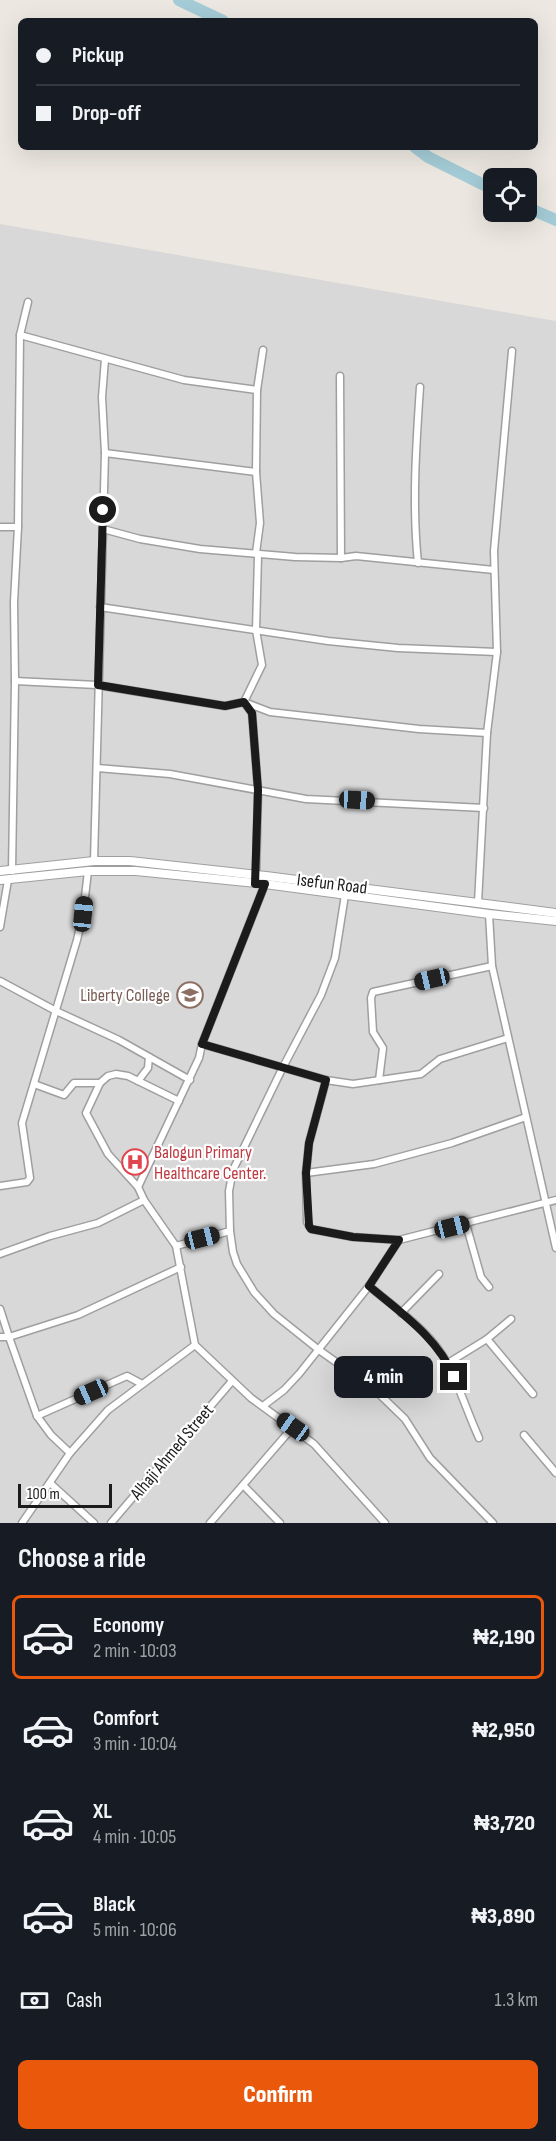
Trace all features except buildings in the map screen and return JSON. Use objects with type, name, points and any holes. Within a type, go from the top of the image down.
[{"type":"street","points":[[12,871],[14,602],[18,527],[20,335],[28,302]]},
{"type":"street","points":[[20,335],[184,380],[257,390]]},
{"type":"street","points":[[244,702],[262,665],[256,630],[258,556],[256,553],[260,523],[256,472],[257,390],[263,350]]},
{"type":"street","points":[[478,903],[487,733],[497,652],[494,570],[512,351]]},
{"type":"street","points":[[94,861],[105,453],[102,397],[105,359]]},
{"type":"street","points":[[340,376],[341,558]]},
{"type":"street","points":[[418,563],[414,470],[420,387]]},
{"type":"street","points":[[105,453],[256,472]]},
{"type":"street","points":[[0,527],[18,527]]},
{"type":"street","points":[[103,529],[140,539],[200,549],[341,558],[356,556],[494,570]]},
{"type":"street","points":[[100,607],[328,641],[398,648],[497,652]]},
{"type":"street","points":[[15,681],[98,685],[225,706],[244,702],[270,712],[419,729],[487,733]]},
{"type":"street","points":[[244,702],[252,713],[258,790],[256,879]]},
{"type":"street","points":[[97,768],[170,774],[306,799],[484,808]]},
{"type":"street","name":"Isefun Road","points":[[0,871],[94,861],[130,861],[256,879],[556,913]]},
{"type":"street","points":[[0,1186],[27,1182],[30,1178],[22,1130],[77,940],[83,914],[88,870]]},
{"type":"street","name":"Isefun Road","points":[[4,880],[88,870],[256,879],[265,884],[556,921]]},
{"type":"street","points":[[0,927],[4,880]]},
{"type":"street","points":[[138,1187],[190,1080],[265,884]]},
{"type":"street","points":[[345,895],[335,958],[321,995],[282,1068],[233,1170],[229,1191],[233,1252],[237,1264],[254,1292],[274,1314],[319,1350],[374,1389],[405,1419],[430,1458],[493,1523]]},
{"type":"street","points":[[489,914],[492,966],[556,1248]]},
{"type":"street","points":[[379,1080],[383,1048],[373,1032],[371,998],[373,992],[492,966]]},
{"type":"street","points":[[0,981],[56,1011],[120,1040],[190,1080]]},
{"type":"street","points":[[202,1044],[326,1080],[353,1084],[421,1074],[440,1059],[508,1038]]},
{"type":"street","points":[[138,1081],[148,1068],[149,1057]]},
{"type":"street","points":[[179,1101],[128,1076],[116,1074],[108,1076],[100,1083],[86,1113],[108,1154],[138,1187],[144,1200],[176,1246],[195,1345],[263,1406],[314,1444],[385,1523]]},
{"type":"street","points":[[326,1080],[309,1143],[306,1173],[307,1222],[311,1229],[353,1237],[399,1240],[556,1200]]},
{"type":"street","points":[[34,1084],[64,1095],[74,1083],[100,1083]]},
{"type":"street","points":[[306,1173],[374,1164],[452,1143],[526,1117]]},
{"type":"street","points":[[0,1254],[50,1236],[98,1223],[144,1200]]},
{"type":"street","points":[[466,1224],[481,1277],[489,1287]]},
{"type":"street","points":[[176,1246],[230,1231]]},
{"type":"street","points":[[263,1406],[284,1390],[319,1350],[369,1286],[399,1240]]},
{"type":"street","points":[[0,1337],[9,1337],[78,1315],[181,1267]]},
{"type":"street","points":[[401,1313],[439,1274]]},
{"type":"street","points":[[369,1286],[432,1342],[448,1363],[478,1438]]},
{"type":"street","points":[[0,1309],[37,1416],[51,1435],[70,1453]]},
{"type":"street","points":[[448,1363],[487,1339],[511,1319]]},
{"type":"street","points":[[487,1339],[533,1394]]},
{"type":"street","points":[[21,1523],[70,1453],[108,1410],[195,1345]]},
{"type":"street","points":[[37,1416],[127,1376],[142,1384]]},
{"type":"street","name":"Alhaji Ahmed Street","points":[[111,1523],[232,1380]]},
{"type":"street","points":[[210,1523],[293,1427]]},
{"type":"street","points":[[524,1435],[556,1473]]},
{"type":"street","points":[[50,1483],[94,1523]]},
{"type":"street","points":[[244,1486],[280,1523]]},
{"type":"shaded area","points":[[0,224],[556,321],[556,1523],[0,1523]]},
{"type":"waterway","points":[[179,0],[217,18]]},
{"type":"waterway","points":[[419,150],[428,157],[483,184]]},
{"type":"waterway","points":[[537,212],[556,220]]},
{"type":"place","name":"Liberty College","points":[[190,995]]},
{"type":"place","name":"Balogun Primary Healthcare Center.","points":[[135,1162]]},
{"type":"route","points":[[103,510],[98,685],[225,706],[244,702],[252,713],[258,790],[255,884],[265,884],[202,1044],[326,1080],[309,1143],[306,1173],[307,1222],[311,1229],[353,1237],[399,1240],[369,1286],[432,1342],[448,1363],[454,1377]]}]
